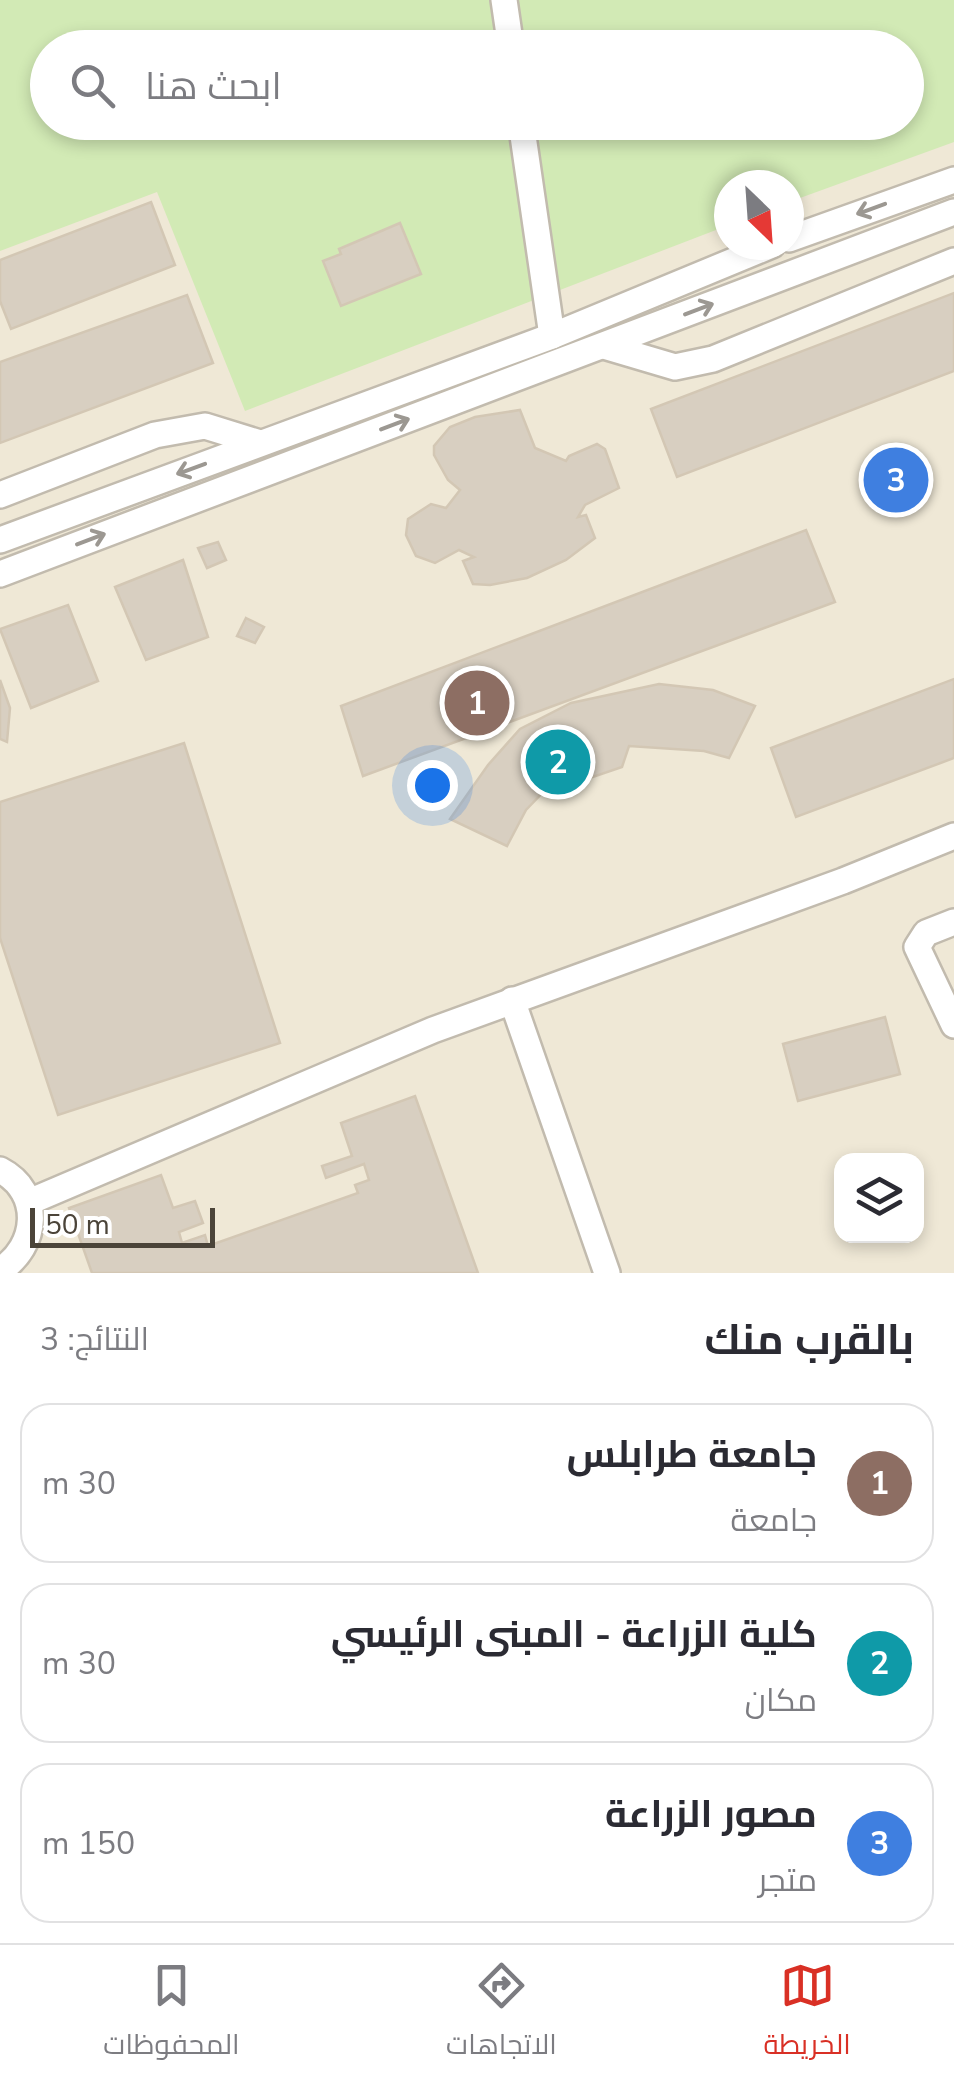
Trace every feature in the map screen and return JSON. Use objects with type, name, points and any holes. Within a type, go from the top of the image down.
[{"type":"street","points":[[504,0],[508,30]]},
{"type":"street","points":[[524,140],[552,336]]},
{"type":"street","points":[[804,234],[954,180]]},
{"type":"street","points":[[0,574],[954,212]]},
{"type":"street","points":[[0,540],[552,336],[736,260]]},
{"type":"street","points":[[604,346],[675,367],[698,363],[954,261]]},
{"type":"street","points":[[0,495],[156,435],[205,426],[260,443]]},
{"type":"street","points":[[29,1202],[339,1069],[512,1000],[788,902],[954,836]]},
{"type":"street","points":[[954,922],[926,933],[918,947],[954,1025]]},
{"type":"street","points":[[512,1000],[607,1273]]},
{"type":"street","points":[[0,1170],[20,1186],[32,1218],[30,1235],[9,1268]]},
{"type":"shaded area","points":[[0,0],[954,0],[954,1273],[0,1273]]},
{"type":"green space","points":[[0,0],[954,0],[954,142],[804,197],[804,170],[714,170],[714,231],[245,411],[157,192],[0,251]]},
{"type":"building","points":[[151,202],[175,265],[11,329],[0,301],[0,260]]},
{"type":"building","points":[[400,223],[421,274],[341,306],[323,261],[341,254],[339,249]]},
{"type":"building","points":[[954,293],[954,371],[677,477],[651,409]]},
{"type":"building","points":[[187,295],[213,363],[0,443],[0,362]]},
{"type":"building","points":[[520,410],[535,448],[566,461],[597,444],[605,449],[619,488],[585,505],[578,517],[586,515],[595,538],[566,560],[527,578],[473,584],[463,561],[474,557],[459,550],[435,563],[416,556],[406,535],[408,519],[431,504],[446,508],[460,490],[448,480],[434,455],[434,446],[450,427],[475,417]]},
{"type":"building","points":[[806,530],[835,602],[363,776],[341,706]]},
{"type":"building","points":[[218,542],[226,560],[207,568],[198,548]]},
{"type":"building","points":[[183,560],[208,637],[146,660],[115,587]]},
{"type":"building","points":[[68,605],[98,681],[31,708],[0,629]]},
{"type":"building","points":[[246,618],[264,627],[255,643],[237,636]]},
{"type":"building","points":[[954,679],[954,758],[796,817],[771,748]]},
{"type":"building","points":[[0,680],[10,708],[7,742],[0,739]]},
{"type":"building","points":[[659,684],[713,690],[755,706],[729,758],[704,751],[629,746],[622,767],[590,778],[573,770],[551,784],[526,810],[507,846],[450,819],[488,765],[520,729],[571,703]]},
{"type":"building","points":[[184,743],[280,1043],[58,1115],[0,938],[0,802]]},
{"type":"building","points":[[885,1017],[900,1074],[798,1101],[783,1044]]},
{"type":"building","points":[[415,1096],[478,1273],[92,1273],[69,1208],[161,1175],[173,1208],[195,1201],[203,1223],[179,1232],[182,1243],[205,1235],[208,1246],[358,1193],[355,1185],[369,1180],[364,1164],[326,1178],[322,1166],[352,1156],[341,1123]]},
{"type":"place","name":"مصور الزراعة","points":[[896,480]]},
{"type":"place","name":"جامعة طرابلس","points":[[477,703]]},
{"type":"place","name":"كلية الزراعة - المبنى الرئيسي","points":[[558,762]]}]
